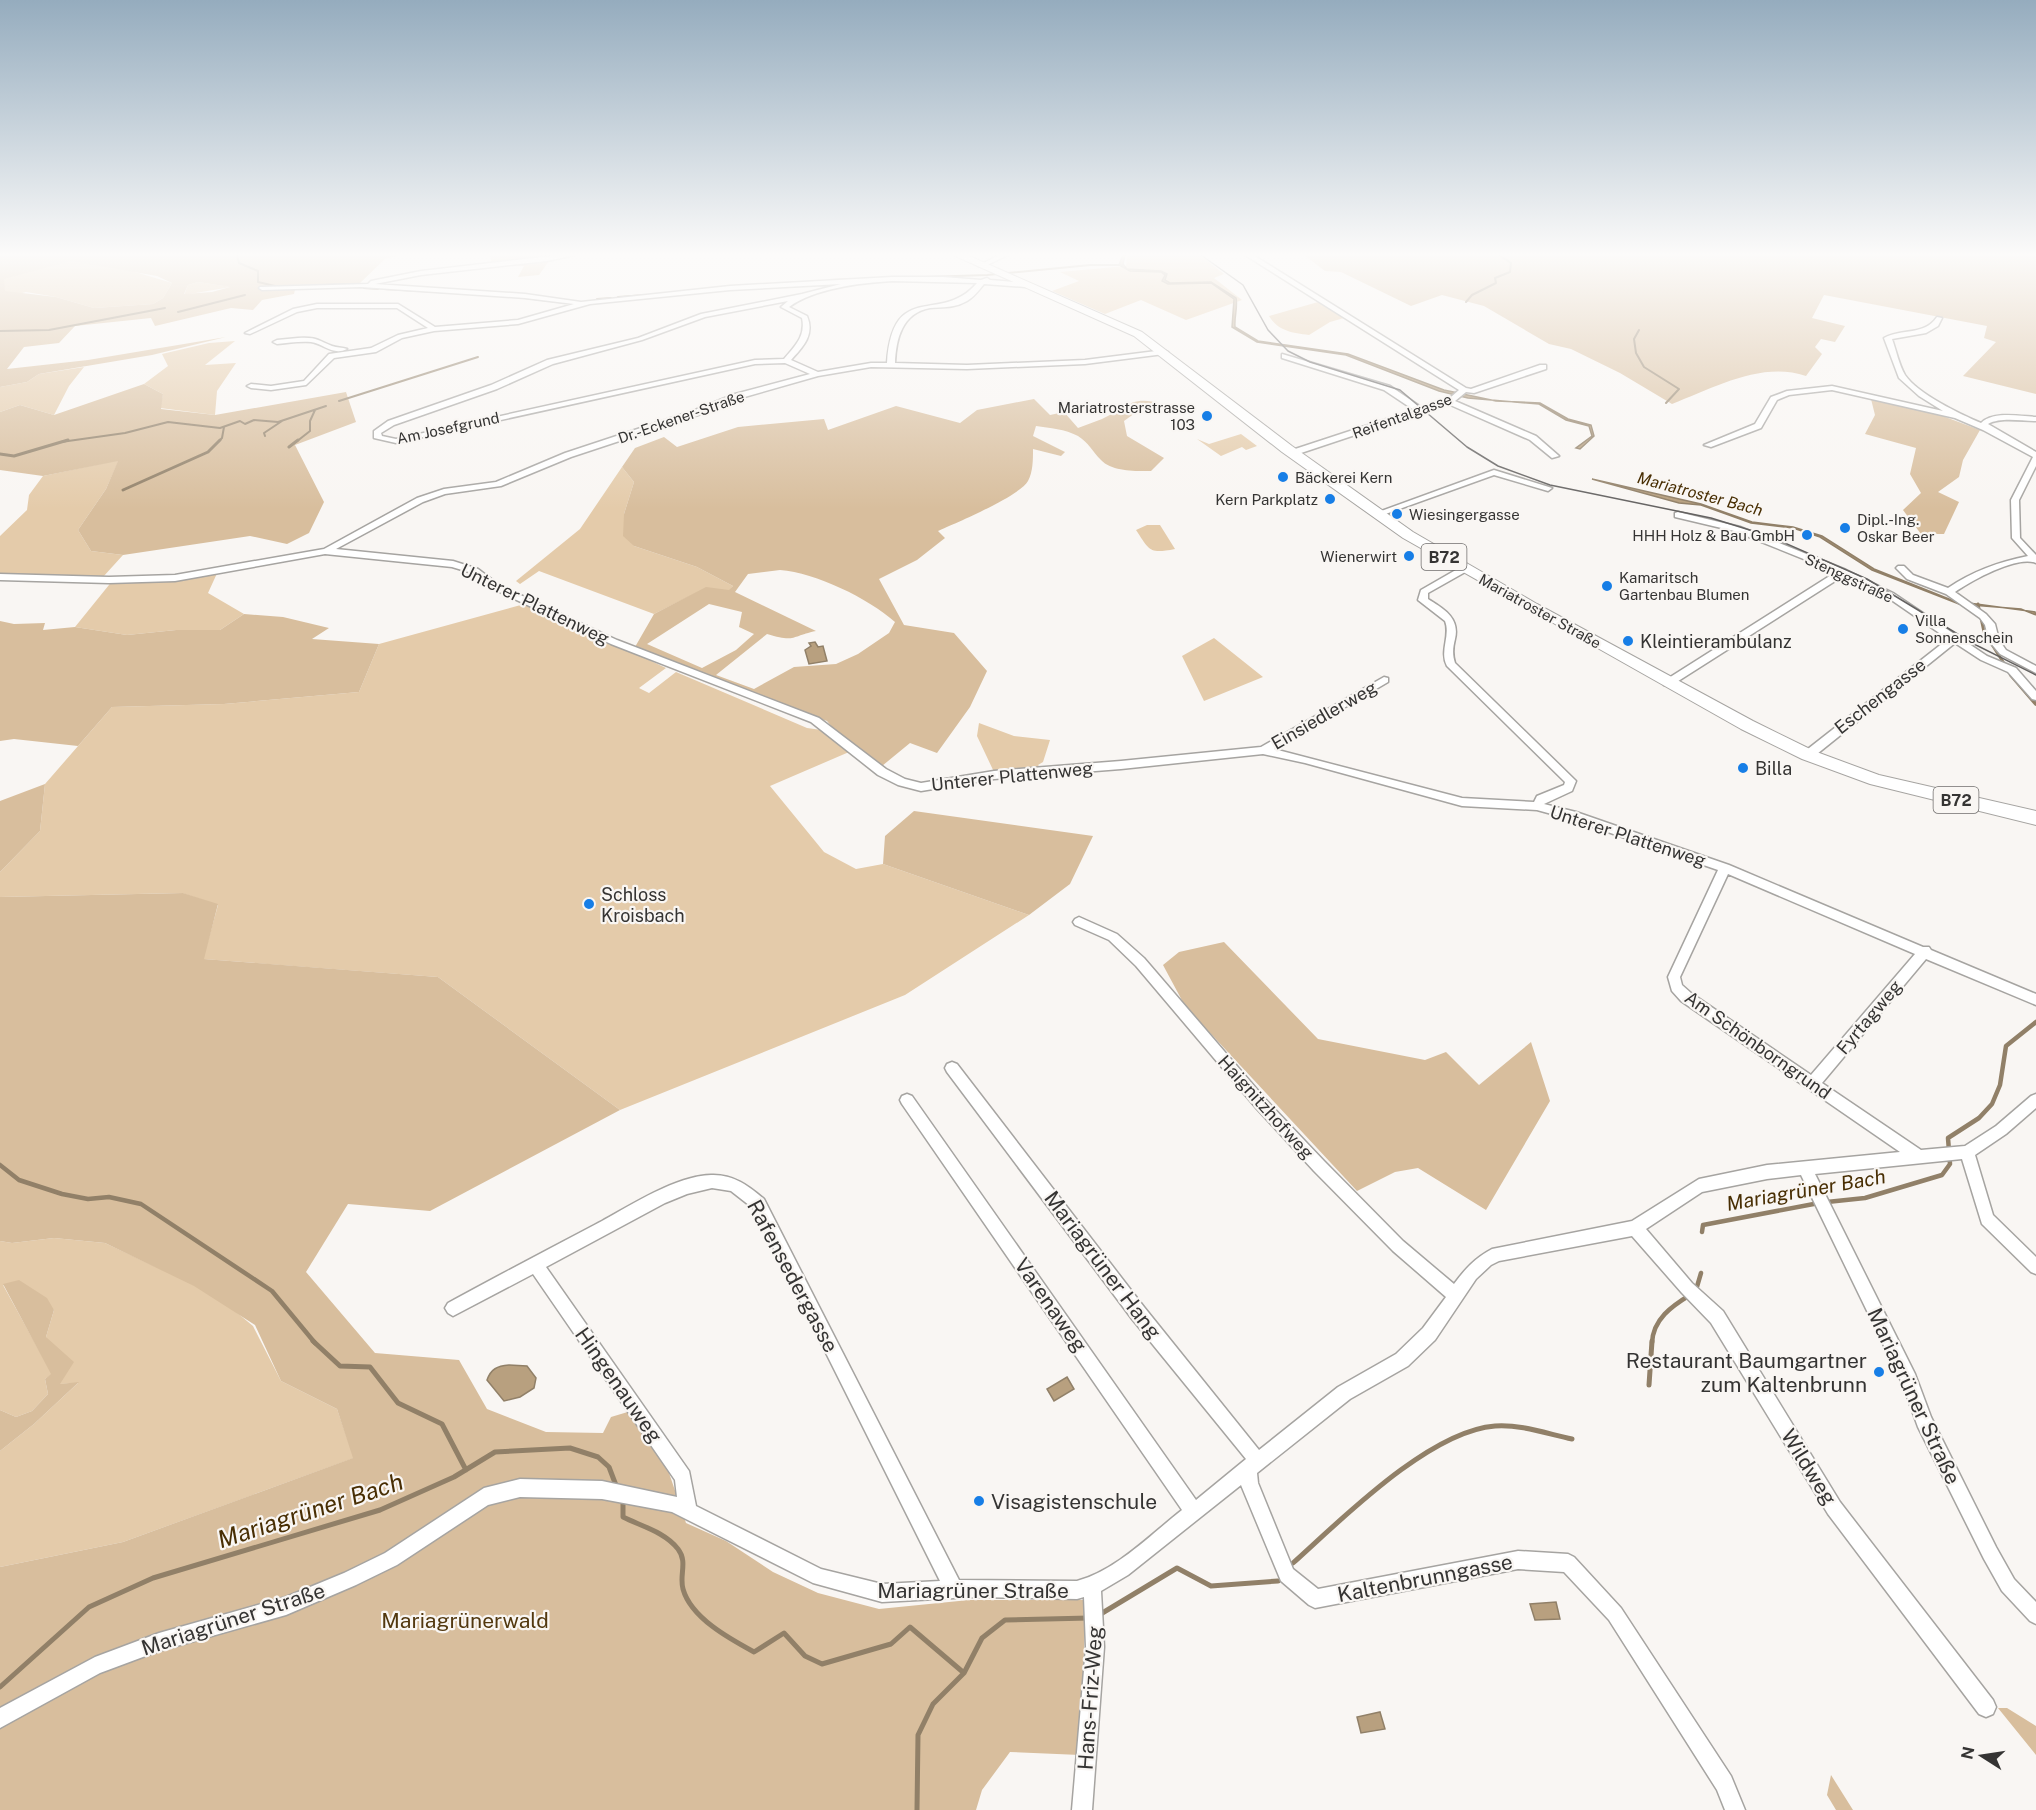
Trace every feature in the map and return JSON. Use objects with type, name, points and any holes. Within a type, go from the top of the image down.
[{"type":"main road","name":"Mariatroster Straße","points":[[1146,339],[1292,453],[1377,514],[1464,569],[1668,683],[1808,755],[1899,788],[2036,818]]},
{"type":"street","points":[[251,387],[271,388],[306,383],[332,356],[380,348],[394,339]]},
{"type":"street","name":"Am Josefgrund","points":[[638,339],[570,356],[494,387],[391,423],[377,433],[378,438],[396,441],[726,366],[786,361],[817,374]]},
{"type":"street","points":[[786,361],[805,339]]},
{"type":"street","points":[[891,364],[893,339]]},
{"type":"street","points":[[1373,339],[1457,396],[1533,438],[1556,456]]},
{"type":"street","points":[[1889,339],[1887,341],[1907,383],[1957,416]]},
{"type":"street","points":[[277,342],[316,340],[327,344],[331,349],[380,348]]},
{"type":"street","name":"Dr.-Eckener-Straße","points":[[324,551],[420,500],[444,492],[498,484],[568,455],[698,412],[738,396],[817,374],[891,364],[967,367],[1085,362],[1164,352]]},
{"type":"street","points":[[1285,356],[1387,388],[1420,410]]},
{"type":"street","name":"Reifentalgasse","points":[[1292,453],[1544,367]]},
{"type":"street","points":[[1708,445],[1758,426],[1774,399],[1787,393],[1832,388],[1957,416],[1986,428],[2036,456],[2015,500],[2016,538],[2034,559]]},
{"type":"street","points":[[1986,428],[1984,424],[1993,419],[2036,419]]},
{"type":"street","points":[[1377,514],[1494,472],[1548,488]]},
{"type":"street","name":"Stenggstraße","points":[[1678,515],[1737,529],[1843,572],[1890,595],[1954,639],[2006,663],[2036,670]]},
{"type":"street","name":"Unterer Plattenweg","points":[[0,577],[109,580],[175,578],[324,551],[453,564],[475,571],[496,587],[615,642],[815,720],[882,772],[921,787],[1018,773],[1263,750],[1305,759],[1462,802],[1537,806],[1572,815],[1725,868],[2036,1000]]},
{"type":"street","points":[[1953,595],[1966,579],[1992,566],[2034,559]]},
{"type":"street","points":[[1900,568],[1910,577],[1953,595],[1983,616],[1990,624],[1994,641],[2006,663],[2036,697]]},
{"type":"street","points":[[1464,569],[1424,591],[1423,600],[1449,619],[1452,624],[1446,654],[1450,664],[1571,781],[1568,788],[1541,799],[1537,806]]},
{"type":"street","points":[[1668,683],[1843,572]]},
{"type":"street","name":"Eschengasse","points":[[1808,755],[1954,639]]},
{"type":"street","name":"Einsiedlerweg","points":[[1263,750],[1384,680]]},
{"type":"street","name":"Am Schönborngrund","points":[[1725,868],[1674,977],[1676,987],[1686,997],[1919,1157]]},
{"type":"street","name":"Haignitzhofweg","points":[[1078,922],[1113,937],[1140,962],[1262,1105],[1311,1157],[1398,1246],[1455,1295]]},
{"type":"street","name":"Fyrtagweg","points":[[1812,1084],[1925,951]]},
{"type":"street","name":"Mariagrüner Hang","points":[[952,1068],[1253,1463]]},
{"type":"street","name":"Varenaweg","points":[[907,1100],[1194,1512]]},
{"type":"street","name":"Mariagrüner Straße","points":[[1,1721],[95,1666],[159,1642],[286,1606],[351,1579],[391,1559],[483,1497],[520,1488],[602,1490],[644,1497],[688,1510],[809,1572],[847,1585],[882,1593],[954,1589],[1069,1591],[1093,1594],[1344,1392],[1402,1360],[1429,1334],[1455,1295],[1485,1260],[1497,1254],[1635,1228],[1699,1186],[1767,1172],[1954,1154],[2001,1130],[2036,1100]]},
{"type":"street","points":[[1954,1154],[1988,1219],[2036,1267]]},
{"type":"street","name":"Mariagrüner Straße","points":[[1805,1169],[1909,1380],[1924,1421],[1990,1553],[2008,1585],[2036,1615]]},
{"type":"street","name":"Rafensedergasse","points":[[453,1308],[660,1198],[693,1184],[717,1180],[735,1184],[750,1194],[759,1204],[954,1589]]},
{"type":"street","name":"Wildweg","points":[[1635,1228],[1693,1294],[1717,1317],[1834,1508],[1986,1707]]},
{"type":"street","name":"Hingenauweg","points":[[536,1265],[683,1477],[688,1510]]},
{"type":"street","name":"Kaltenbrunngasse","points":[[1253,1463],[1249,1483],[1287,1575],[1315,1599],[1518,1560],[1568,1563],[1615,1614],[1724,1783],[1735,1810]]},
{"type":"street","name":"Hans-Friz-Weg","points":[[1082,1810],[1096,1623],[1093,1594]]},
{"type":"shaded area","points":[[1253,339],[1348,354],[1444,390],[1491,400],[1468,398],[1439,391],[1346,355],[1257,342]]},
{"type":"shaded area","points":[[235,341],[205,365],[236,363],[217,391],[215,415],[160,408],[163,394],[144,384],[168,366],[162,354],[209,343]]},
{"type":"shaded area","points":[[84,367],[69,386],[54,415],[20,405],[0,412],[0,387],[27,382],[39,374]]},
{"type":"shaded area","points":[[1512,402],[1540,403],[1568,419],[1591,425],[1594,436],[1580,449],[1576,448],[1592,436],[1589,426],[1566,420],[1539,404]]},
{"type":"shaded area","points":[[1241,434],[1257,446],[1246,450],[1242,447],[1221,456],[1197,439],[1209,444]]},
{"type":"shaded area","points":[[119,460],[106,489],[78,530],[91,551],[123,555],[103,577],[175,578],[219,569],[208,593],[244,614],[220,630],[176,630],[127,635],[75,627],[113,580],[0,577],[0,536],[27,510],[29,495],[43,476]]},
{"type":"shaded area","points":[[622,467],[634,482],[624,514],[634,546],[697,567],[733,586],[729,591],[706,588],[654,614],[539,571],[520,584],[516,581],[580,529]]},
{"type":"shaded area","name":"Mariatroster Bach","points":[[1592,479],[1701,504],[1752,522],[1793,527],[1822,536],[1874,569],[1954,601],[2001,607],[1959,604],[1872,570],[1820,537],[1793,528],[1751,523],[1701,505],[1679,503]]},
{"type":"shaded area","points":[[1147,525],[1160,525],[1175,549],[1155,551],[1148,547],[1136,530]]},
{"type":"shaded area","points":[[528,603],[666,668],[639,688],[649,693],[676,672],[807,728],[836,732],[856,749],[770,786],[824,852],[856,869],[883,864],[1029,915],[905,995],[620,1110],[438,977],[203,959],[218,905],[182,893],[0,897],[0,872],[40,831],[45,784],[112,707],[224,704],[359,692],[379,644]]},
{"type":"shaded area","points":[[1214,638],[1263,677],[1204,701],[1182,656]]},
{"type":"shaded area","points":[[815,642],[818,647],[823,646],[827,661],[809,664],[805,650],[811,646],[809,643]]},
{"type":"shaded area","points":[[979,723],[1014,736],[1050,740],[1043,762],[1038,765],[1042,769],[994,772],[977,736]]},
{"type":"shaded area","points":[[54,1238],[105,1243],[156,1267],[161,1266],[224,1302],[253,1326],[281,1381],[337,1409],[354,1458],[123,1542],[0,1567],[0,1451],[34,1424],[78,1383],[60,1384],[46,1337],[54,1310],[3,1285],[52,1374],[45,1379],[48,1394],[32,1411],[16,1417],[0,1410],[0,1241],[12,1243]]},
{"type":"shaded area","points":[[509,1365],[527,1366],[536,1378],[534,1388],[520,1397],[504,1401],[487,1380],[495,1369]]},
{"type":"shaded area","points":[[1067,1377],[1074,1389],[1054,1401],[1047,1389]]},
{"type":"shaded area","points":[[1556,1602],[1560,1619],[1535,1620],[1530,1604]]},
{"type":"shaded area","points":[[1380,1712],[1385,1729],[1361,1733],[1357,1717]]},
{"type":"green space","points":[[0,339],[62,339],[59,343],[24,347],[7,369],[88,360],[216,339],[152,355],[39,374],[27,382],[0,387]]},
{"type":"green space","points":[[1541,339],[1821,339],[1815,347],[1822,354],[1806,376],[1789,372],[1755,374],[1721,384],[1672,404],[1620,373],[1571,349],[1549,344]]},
{"type":"green space","points":[[1988,339],[2036,339],[2036,394],[1963,376],[1996,342]]},
{"type":"green space","points":[[144,384],[163,394],[161,409],[215,415],[346,392],[356,422],[295,445],[324,502],[309,533],[287,544],[250,536],[123,555],[91,551],[78,530],[106,489],[118,461],[43,476],[0,470],[0,412],[20,405],[54,415]]},
{"type":"green space","points":[[1034,399],[1050,415],[1064,412],[1078,428],[1102,419],[1129,404],[1151,401],[1161,404],[1135,413],[1124,421],[1127,436],[1164,458],[1151,471],[1118,469],[1106,464],[1078,436],[1063,430],[1036,426],[1033,436],[1065,452],[1061,456],[1033,449],[1031,474],[1023,487],[987,509],[938,531],[945,538],[917,560],[879,579],[904,625],[954,633],[987,671],[970,707],[937,753],[910,743],[882,766],[836,732],[827,721],[743,692],[635,647],[654,614],[706,587],[729,590],[733,586],[697,567],[634,546],[623,536],[624,514],[634,482],[622,467],[635,448],[664,437],[677,447],[738,427],[824,419],[828,430],[896,406],[960,423],[977,410]],"holes":[[[780,570],[809,576],[841,588],[871,604],[895,622],[889,633],[858,654],[836,664],[794,667],[754,689],[716,675],[767,634],[793,638],[816,631],[735,592],[748,574]],[[709,604],[742,612],[739,627],[754,634],[736,650],[702,668],[647,644]]]},
{"type":"green space","points":[[1871,399],[1932,412],[1980,430],[1963,460],[1959,477],[1938,492],[1959,502],[1944,534],[1921,534],[1903,510],[1921,493],[1910,474],[1916,448],[1865,434],[1875,415]]},
{"type":"green space","points":[[244,614],[283,617],[329,628],[312,639],[379,644],[359,692],[224,704],[112,707],[78,746],[14,739],[0,741],[0,621],[14,624],[45,623],[43,630],[75,627],[127,635],[176,630],[220,630]]},
{"type":"green space","points":[[45,784],[40,831],[0,872],[0,801]]},
{"type":"green space","points":[[914,811],[1093,836],[1070,884],[1029,915],[883,864],[885,836]]},
{"type":"green space","name":"Mariagrünerwald","points":[[183,893],[218,904],[204,959],[438,977],[620,1110],[430,1211],[348,1204],[306,1272],[375,1353],[459,1360],[487,1409],[546,1432],[603,1433],[611,1417],[631,1411],[668,1470],[686,1523],[726,1541],[773,1572],[818,1593],[879,1609],[969,1600],[1086,1600],[1080,1755],[1010,1752],[982,1790],[976,1810],[0,1810],[0,1567],[123,1542],[353,1458],[337,1409],[281,1381],[255,1325],[194,1286],[105,1243],[54,1238],[12,1243],[0,1241],[0,897]]},
{"type":"green space","points":[[1224,942],[1318,1039],[1425,1060],[1446,1052],[1479,1085],[1531,1042],[1550,1101],[1486,1210],[1418,1168],[1395,1172],[1357,1191],[1185,1006],[1163,965],[1179,952]]},
{"type":"green space","points":[[19,1280],[47,1298],[54,1310],[46,1337],[74,1362],[60,1384],[79,1382],[34,1424],[0,1451],[0,1410],[16,1417],[32,1411],[48,1394],[45,1379],[51,1374],[3,1284]]},
{"type":"green space","points":[[1998,1708],[2007,1708],[2036,1726],[2036,1755]]},
{"type":"green space","points":[[1831,1775],[1853,1810],[1836,1810],[1827,1795]]},
{"type":"waterway","points":[[1634,339],[1636,353],[1644,367],[1679,389],[1666,403]]},
{"type":"waterway","points":[[339,401],[478,357]]},
{"type":"waterway","points":[[61,442],[125,433],[168,422],[220,428],[240,421],[245,424],[254,420],[278,422],[326,406]]},
{"type":"waterway","points":[[296,442],[310,431],[310,421],[315,410]]},
{"type":"waterway","points":[[265,436],[264,433],[282,421]]},
{"type":"waterway","points":[[123,490],[208,452],[222,438],[224,427]]},
{"type":"waterway","points":[[61,442],[68,440]]},
{"type":"waterway","points":[[289,447],[298,440]]},
{"type":"waterway","points":[[0,454],[14,456],[61,442]]},
{"type":"waterway","name":"Mariagrüner Bach","points":[[1978,604],[1984,632],[2012,676]]},
{"type":"waterway","name":"Mariagrüner Bach","points":[[2011,675],[2036,704]]},
{"type":"waterway","name":"Mariagrüner Bach","points":[[1827,1202],[1865,1198],[1942,1175],[1950,1164],[1948,1138],[1979,1118],[1992,1104],[2000,1085],[2006,1046],[2036,1022]]},
{"type":"waterway","points":[[0,1165],[19,1180],[62,1194],[88,1199],[109,1197],[141,1204],[272,1291],[314,1342]]},
{"type":"waterway","name":"Mariagrüner Bach","points":[[1702,1232],[1703,1225],[1819,1203]]},
{"type":"waterway","name":"Mariagrüner Bach","points":[[1696,1290],[1701,1273]]},
{"type":"waterway","name":"Mariagrüner Bach","points":[[1652,1343],[1653,1334],[1660,1320],[1670,1309],[1690,1295]]},
{"type":"waterway","name":"Mariagrüner Bach","points":[[1649,1385],[1652,1341]]},
{"type":"waterway","points":[[314,1342],[340,1366],[370,1367],[398,1403],[442,1424],[466,1470]]},
{"type":"waterway","name":"Mariagrüner Bach","points":[[1293,1563],[1387,1480],[1442,1443],[1469,1432],[1495,1426],[1524,1428],[1572,1439]]},
{"type":"waterway","name":"Mariagrüner Bach","points":[[466,1470],[495,1452],[570,1448],[598,1457],[609,1467],[617,1488]]},
{"type":"waterway","name":"Mariagrüner Bach","points":[[0,1687],[89,1607],[153,1578],[380,1510],[466,1470]]},
{"type":"waterway","name":"Mariagrüner Bach","points":[[623,1500],[623,1517],[660,1534],[678,1549],[683,1564],[683,1589],[694,1609],[712,1626],[754,1652],[784,1633],[805,1656],[822,1664],[891,1644],[910,1627],[964,1673]]},
{"type":"waterway","name":"Mariagrüner Bach","points":[[1099,1615],[1177,1568],[1211,1586],[1278,1581]]},
{"type":"waterway","name":"Mariagrüner Bach","points":[[964,1673],[982,1638],[1005,1620],[1089,1618]]},
{"type":"waterway","points":[[917,1810],[918,1735],[933,1704],[964,1673]]},
{"type":"tram line","points":[[1277,339],[1288,351],[1310,362],[1400,390],[1467,447],[1498,466],[1550,485],[1711,518],[1769,536],[1867,579],[1974,644],[2036,675]]},
{"type":"place","name":"Mariatrosterstrasse 103","points":[[1207,416]]},
{"type":"place","name":"Bäckerei Kern","points":[[1283,477]]},
{"type":"place","name":"Kern Parkplatz","points":[[1330,499]]},
{"type":"place","name":"Wiesingergasse","points":[[1397,514]]},
{"type":"place","name":"Dipl.-Ing. Oskar Beer","points":[[1845,528]]},
{"type":"place","name":"HHH Holz & Bau GmbH","points":[[1807,535]]},
{"type":"place","name":"Wienerwirt","points":[[1409,556]]},
{"type":"place","name":"Kamaritsch Gartenbau Blumen","points":[[1607,586]]},
{"type":"place","name":"Villa Sonnenschein","points":[[1903,629]]},
{"type":"place","name":"Kleintierambulanz","points":[[1628,641]]},
{"type":"place","name":"Billa","points":[[1743,768]]},
{"type":"place","name":"Schloss Kroisbach","points":[[589,904]]},
{"type":"place","name":"Restaurant Baumgartner zum Kaltenbrunn","points":[[1879,1372]]},
{"type":"place","name":"Visagistenschule","points":[[979,1501]]}]
